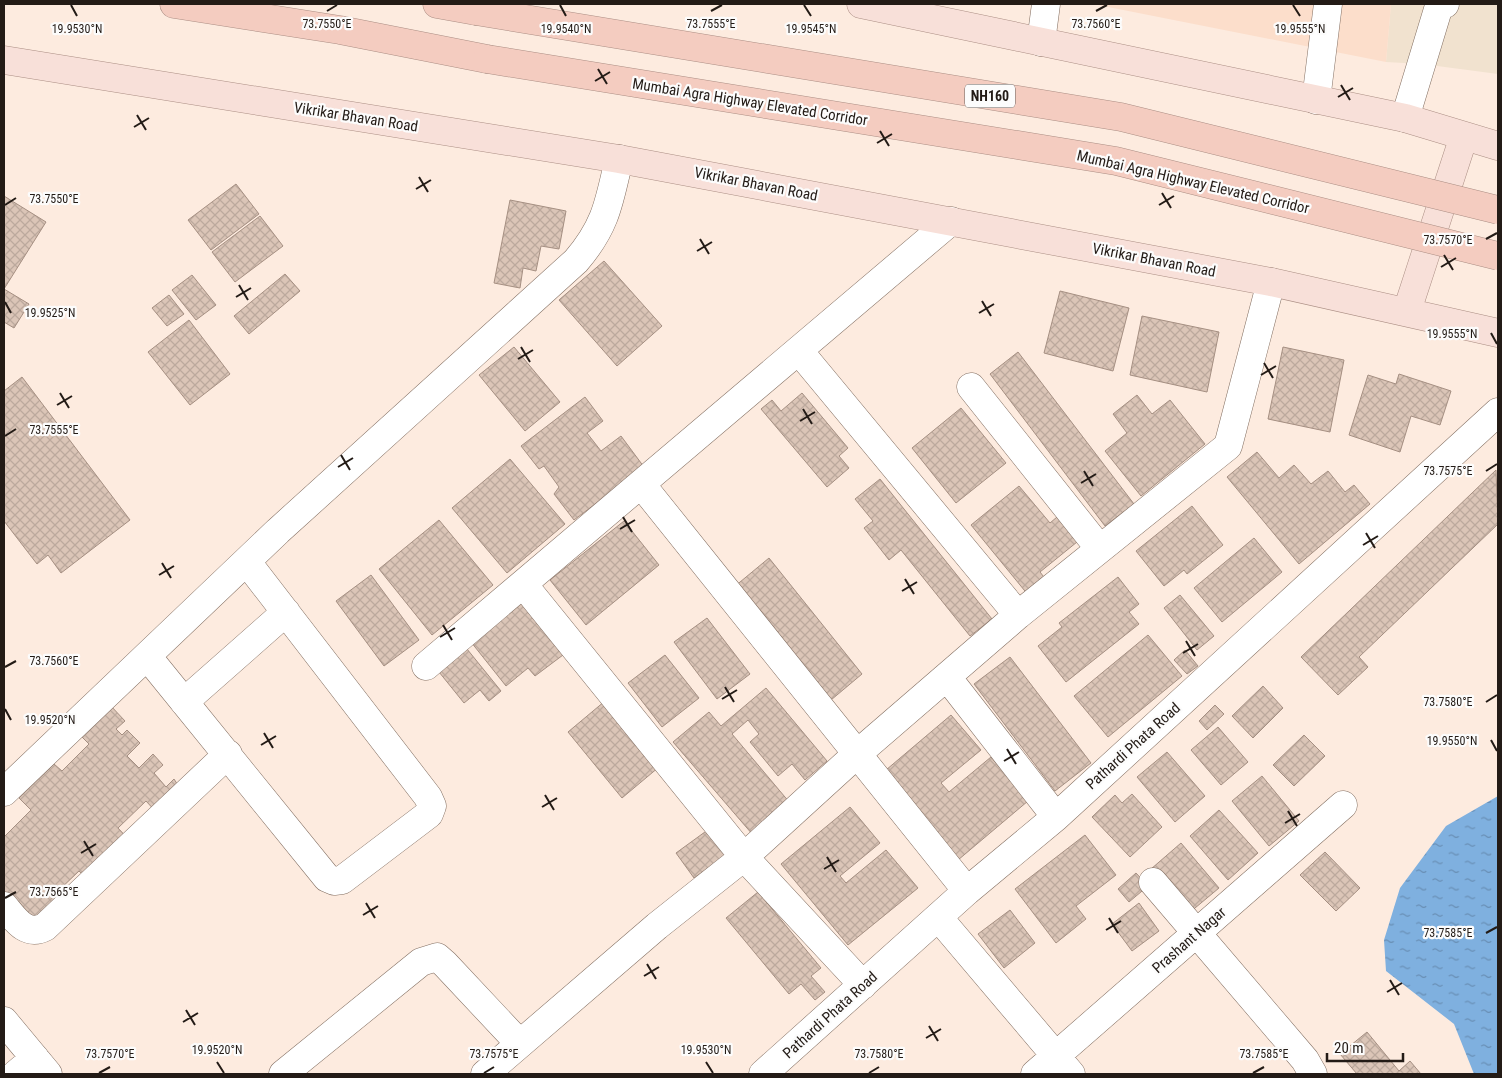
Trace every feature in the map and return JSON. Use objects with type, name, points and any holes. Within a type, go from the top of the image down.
[{"type":"highway","name":"Mumbai Agra Highway Elevated Corridor","points":[[174,4],[340,30],[488,59],[1116,161],[1498,256]]},
{"type":"highway","name":"NH160","points":[[437,4],[1121,117],[1498,210]]},
{"type":"main road","points":[[861,4],[1404,118],[1498,146]]},
{"type":"main road","name":"Vikrikar Bhavan Road","points":[[5,64],[619,159],[1271,282],[1408,311],[1498,333]]},
{"type":"main road","points":[[1408,311],[1464,136]]},
{"type":"street","points":[[1040,42],[1046,4]]},
{"type":"street","points":[[1316,100],[1328,4]]},
{"type":"street","points":[[1404,118],[1439,6],[1445,4]]},
{"type":"street","points":[[4,792],[246,562],[576,261],[603,223],[619,159]]},
{"type":"street","points":[[426,666],[951,221]]},
{"type":"street","points":[[485,1074],[657,926],[744,857],[857,754],[1018,615],[1228,446],[1271,282]]},
{"type":"street","points":[[799,351],[1018,615]]},
{"type":"street","points":[[971,387],[1100,548]]},
{"type":"street","name":"Pathardi Phata Road","points":[[763,1074],[967,891],[1056,817],[1498,412]]},
{"type":"street","points":[[641,484],[967,891]]},
{"type":"street","points":[[147,656],[327,878],[334,881],[342,880],[429,814],[432,806],[428,797],[246,562]]},
{"type":"street","points":[[523,584],[744,857],[863,984]]},
{"type":"street","points":[[184,702],[286,612]]},
{"type":"street","points":[[947,677],[1056,817]]},
{"type":"street","points":[[4,906],[28,930],[37,931],[45,927],[228,754]]},
{"type":"street","name":"Prashant Nagar","points":[[1034,1074],[1064,1065],[1198,933],[1343,806]]},
{"type":"street","points":[[1153,882],[1305,1060],[1313,1074]]},
{"type":"street","points":[[938,917],[1064,1065]]},
{"type":"street","points":[[283,1074],[420,962],[437,957],[520,1044]]},
{"type":"street","points":[[4,1021],[33,1069]]},
{"type":"shaded area","points":[[1093,4],[1391,4],[1386,62]]},
{"type":"shaded area","points":[[1391,4],[1498,4],[1498,74],[1422,64],[1386,62]]},
{"type":"water","points":[[1498,796],[1498,1074],[1474,1074],[1454,1024],[1386,971],[1384,940],[1400,888],[1446,826]]},
{"type":"building","points":[[236,184],[259,214],[211,250],[188,220]]},
{"type":"building","points":[[4,196],[46,222],[4,289]]},
{"type":"building","points":[[510,200],[566,211],[559,249],[541,246],[536,271],[523,268],[520,288],[494,283]]},
{"type":"building","points":[[260,216],[283,246],[235,282],[212,252]]},
{"type":"building","points":[[604,261],[662,326],[617,366],[559,300]]},
{"type":"building","points":[[285,274],[300,291],[249,334],[234,316]]},
{"type":"building","points":[[192,275],[216,305],[196,320],[172,290]]},
{"type":"building","points":[[4,289],[29,304],[14,328],[4,322]]},
{"type":"building","points":[[1060,291],[1129,308],[1113,371],[1044,353]]},
{"type":"building","points":[[169,295],[184,314],[167,326],[152,308]]},
{"type":"building","points":[[1142,316],[1219,332],[1207,392],[1130,375]]},
{"type":"building","points":[[189,320],[230,374],[190,405],[148,352]]},
{"type":"building","points":[[514,347],[560,402],[525,431],[479,375]]},
{"type":"building","points":[[1283,347],[1344,360],[1330,432],[1268,419]]},
{"type":"building","points":[[1018,352],[1134,504],[1105,526],[990,374]]},
{"type":"building","points":[[1399,374],[1451,391],[1440,425],[1411,416],[1400,452],[1349,435],[1368,375],[1396,384]]},
{"type":"building","points":[[22,377],[130,520],[61,573],[48,555],[37,564],[4,521],[4,391]]},
{"type":"building","points":[[802,393],[848,448],[839,456],[849,468],[827,487],[761,409],[772,400],[781,411]]},
{"type":"building","points":[[1137,395],[1152,414],[1170,400],[1205,444],[1141,496],[1105,451],[1127,433],[1113,414]]},
{"type":"building","points":[[585,397],[603,421],[587,433],[601,451],[621,436],[644,467],[574,520],[554,494],[559,487],[544,466],[539,469],[521,446]]},
{"type":"building","points":[[961,408],[1006,463],[956,503],[912,448]]},
{"type":"building","points":[[1257,452],[1279,478],[1294,465],[1311,484],[1328,471],[1345,492],[1354,485],[1370,504],[1299,564],[1227,477]]},
{"type":"building","points":[[510,459],[565,524],[507,573],[452,508]]},
{"type":"building","points":[[1496,470],[1498,524],[1359,657],[1368,667],[1338,695],[1301,657]]},
{"type":"building","points":[[880,479],[992,619],[970,636],[901,550],[889,560],[864,528],[873,521],[855,499]]},
{"type":"building","points":[[1019,486],[1050,523],[1057,517],[1077,542],[1040,572],[1047,581],[1029,596],[971,525]]},
{"type":"building","points":[[1192,506],[1223,545],[1187,574],[1184,570],[1164,586],[1136,551]]},
{"type":"building","points":[[439,520],[493,585],[432,635],[379,569]]},
{"type":"building","points":[[624,521],[659,565],[586,625],[550,580]]},
{"type":"building","points":[[1254,538],[1282,572],[1222,622],[1194,588]]},
{"type":"building","points":[[769,558],[862,674],[831,700],[734,587]]},
{"type":"building","points":[[371,575],[419,640],[384,666],[336,601]]},
{"type":"building","points":[[1118,577],[1139,604],[1129,612],[1139,624],[1066,682],[1038,646],[1062,627],[1059,623]]},
{"type":"building","points":[[1180,595],[1214,636],[1197,650],[1164,608]]},
{"type":"building","points":[[521,603],[563,655],[535,676],[528,668],[506,686],[471,642]]},
{"type":"building","points":[[707,618],[750,674],[717,699],[674,642]]},
{"type":"building","points":[[1148,635],[1182,676],[1108,737],[1074,696]]},
{"type":"building","points":[[467,649],[501,691],[489,701],[480,690],[464,703],[439,672]]},
{"type":"building","points":[[1185,650],[1198,666],[1187,674],[1174,660]]},
{"type":"building","points":[[665,655],[699,698],[662,727],[628,683]]},
{"type":"building","points":[[1010,657],[1091,763],[1055,791],[974,684]]},
{"type":"building","points":[[1263,686],[1283,708],[1253,738],[1232,716]]},
{"type":"building","points":[[766,688],[827,761],[805,780],[792,764],[778,776],[750,742],[759,734],[748,720],[732,734],[790,803],[753,835],[673,742],[709,712],[721,726]]},
{"type":"building","points":[[605,701],[659,767],[622,798],[568,732]]},
{"type":"building","points":[[110,705],[125,721],[116,729],[122,735],[127,730],[140,743],[127,756],[139,768],[153,754],[163,765],[154,773],[166,787],[174,779],[181,790],[157,813],[146,801],[118,828],[131,842],[90,882],[79,871],[55,894],[64,903],[38,928],[4,893],[4,837],[31,810],[19,798],[54,764],[62,771],[89,744],[80,735]]},
{"type":"building","points":[[1215,705],[1224,714],[1207,730],[1199,721]]},
{"type":"building","points":[[951,715],[981,750],[941,783],[949,792],[991,757],[1028,801],[958,860],[914,807],[916,805],[886,770]]},
{"type":"building","points":[[1218,727],[1248,762],[1221,785],[1191,750]]},
{"type":"building","points":[[1304,735],[1325,756],[1294,786],[1273,765]]},
{"type":"building","points":[[1167,752],[1205,796],[1175,822],[1137,777]]},
{"type":"building","points":[[1262,776],[1299,821],[1269,846],[1232,801]]},
{"type":"building","points":[[1132,794],[1162,827],[1130,857],[1092,817],[1115,795],[1122,803]]},
{"type":"building","points":[[850,807],[880,843],[840,876],[846,883],[886,850],[918,888],[848,945],[781,864]]},
{"type":"building","points":[[1219,810],[1258,853],[1228,880],[1190,836]]},
{"type":"building","points":[[709,829],[727,854],[694,878],[676,853]]},
{"type":"building","points":[[1085,835],[1116,875],[1076,906],[1086,919],[1056,943],[1015,889]]},
{"type":"building","points":[[1181,843],[1219,888],[1189,913],[1151,869]]},
{"type":"building","points":[[1325,852],[1360,888],[1336,911],[1300,875]]},
{"type":"building","points":[[1136,873],[1148,886],[1129,902],[1118,889]]},
{"type":"building","points":[[758,892],[821,968],[811,976],[825,992],[815,1000],[801,984],[789,994],[726,918]]},
{"type":"building","points":[[1139,903],[1159,931],[1132,951],[1112,924]]},
{"type":"building","points":[[1010,910],[1035,943],[1004,968],[978,934]]},
{"type":"building","points":[[1367,1032],[1399,1071],[1410,1061],[1421,1074],[1357,1074],[1340,1054]]}]
